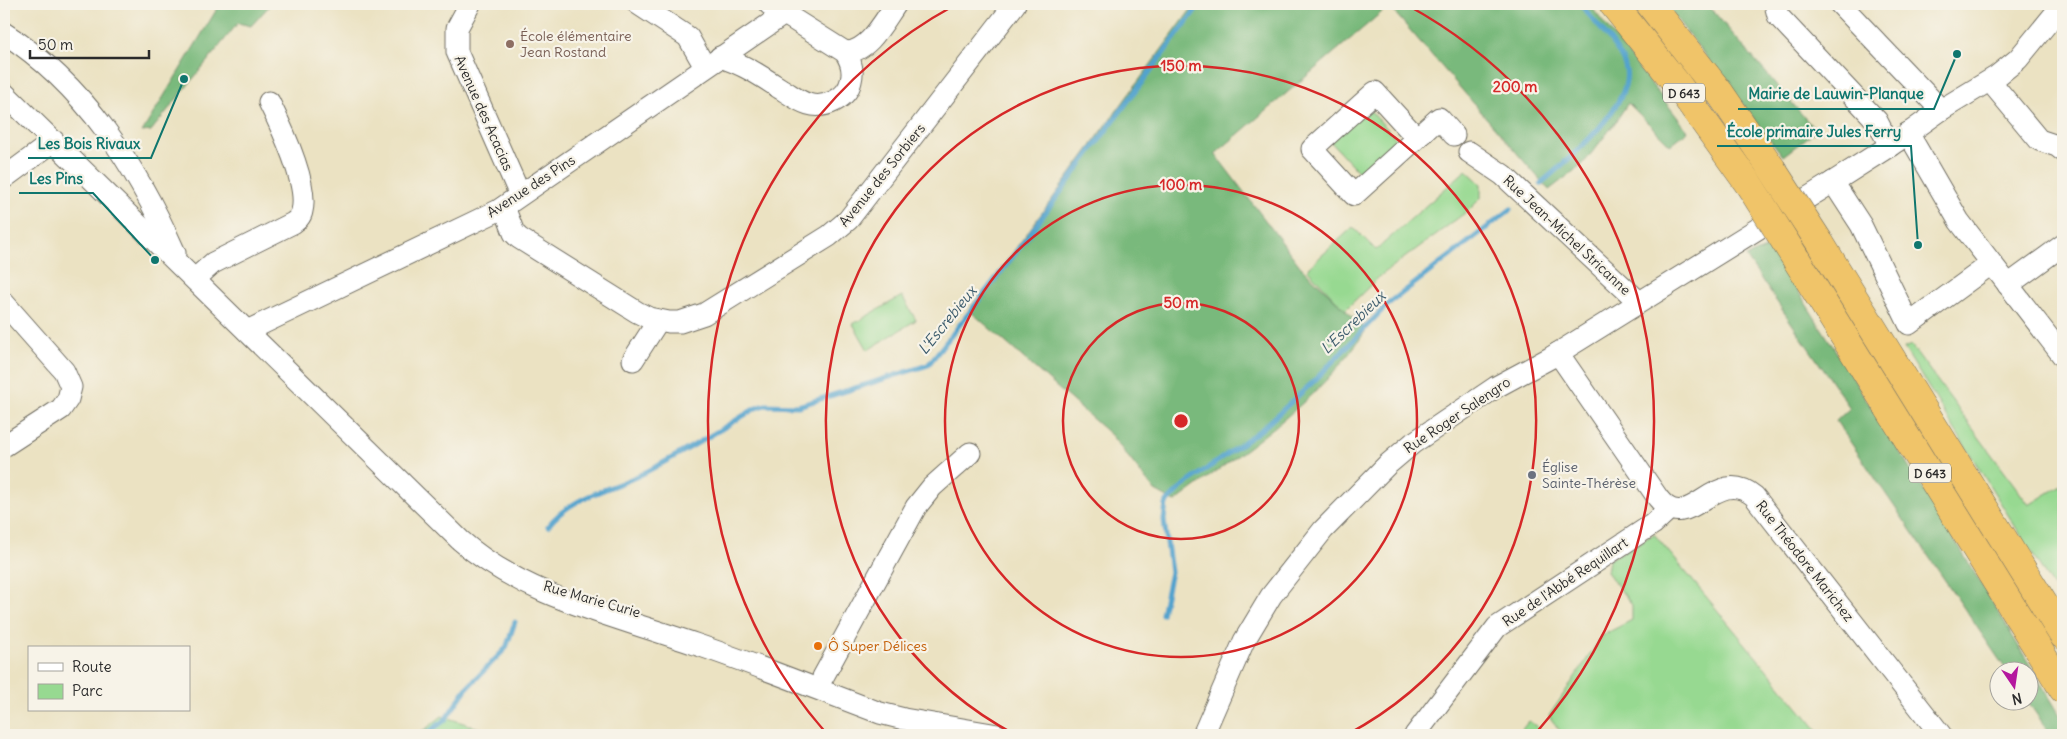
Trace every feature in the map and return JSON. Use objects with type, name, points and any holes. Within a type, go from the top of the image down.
[{"type":"highway","name":"D 643","points":[[1613,4],[1677,84],[1750,186],[2063,688]]},
{"type":"highway","name":"D 643","points":[[1650,4],[1720,93],[1772,169],[1820,243],[2063,635]]},
{"type":"street","name":"Avenue des Acacias","points":[[470,4],[457,28],[457,52],[512,201]]},
{"type":"street","points":[[638,4],[683,32],[712,62],[739,63],[758,75],[801,101],[824,105],[838,99],[849,88],[852,66],[845,52],[777,9],[760,31],[756,54],[758,75]]},
{"type":"street","points":[[845,52],[852,52],[864,45],[896,4]]},
{"type":"street","name":"Avenue des Sorbiers","points":[[512,201],[514,233],[519,238],[637,312],[658,320],[680,322],[704,314],[839,228],[867,197],[1015,4]]},
{"type":"street","points":[[1775,4],[1778,16],[1877,121],[1890,146]]},
{"type":"street","points":[[1840,4],[1941,110]]},
{"type":"street","name":"Rue Roger Salengro","points":[[1203,735],[1244,641],[1259,615],[1302,555],[1334,518],[1387,465],[1413,443],[1496,387],[1558,352],[1811,196],[1890,146],[1941,110],[1990,81],[2018,59],[2063,4]]},
{"type":"street","name":"Avenue des Pins","points":[[247,331],[512,201],[685,84],[712,62],[760,31]]},
{"type":"street","points":[[4,33],[49,67],[95,115],[153,208],[188,272]]},
{"type":"street","points":[[1990,81],[2039,140],[2057,146],[2063,151]]},
{"type":"street","points":[[1417,138],[1375,92],[1312,148],[1354,195],[1417,138],[1439,118],[1454,136]]},
{"type":"street","points":[[4,93],[469,548],[496,567],[526,581]]},
{"type":"street","points":[[188,272],[213,263],[292,223],[300,216],[303,206],[301,189],[286,137],[270,102]]},
{"type":"street","points":[[1908,133],[1954,214],[2063,356]]},
{"type":"street","points":[[4,178],[54,141]]},
{"type":"street","name":"Rue Jean-Michel Stricanne","points":[[1470,152],[1503,175],[1639,302]]},
{"type":"street","points":[[1833,182],[1861,225],[1909,324],[1991,264]]},
{"type":"street","points":[[2008,285],[2063,245]]},
{"type":"street","points":[[4,303],[64,370],[71,387],[68,399],[61,409],[4,446]]},
{"type":"street","points":[[633,360],[658,320]]},
{"type":"street","points":[[1558,352],[1668,510]]},
{"type":"street","points":[[823,677],[916,507],[932,487],[970,453]]},
{"type":"street","name":"Rue Théodore Marichez","points":[[1668,510],[1688,509],[1715,492],[1730,486],[1746,490],[1754,496],[1941,735]]},
{"type":"street","name":"Rue de l'Abbé Requillart","points":[[1415,735],[1497,627],[1653,524],[1668,510]]},
{"type":"street","name":"Rue Marie Curie","points":[[526,581],[580,594],[672,622],[898,704],[986,725],[1017,735]]},
{"type":"street","name":"Rue Marie Curie","points":[[526,581],[555,596],[694,643],[888,715],[998,735]]},
{"type":"green space","points":[[220,4],[271,4],[251,26],[238,23],[151,131],[142,132]]},
{"type":"green space","points":[[1195,4],[1589,4],[1688,131],[1670,145],[1628,103],[1583,164],[1549,190],[1389,6],[1215,154],[1300,266],[1366,330],[1347,356],[1303,403],[1253,444],[1175,502],[1155,491],[1111,435],[970,311]]},
{"type":"green space","points":[[1665,4],[1707,4],[1816,131],[1783,156]]},
{"type":"green space","points":[[1366,106],[1402,145],[1365,179],[1329,140]]},
{"type":"green space","points":[[1466,170],[1481,184],[1481,198],[1469,210],[1380,276],[1345,310],[1307,269],[1353,227],[1376,250]]},
{"type":"green space","points":[[1770,247],[1939,514],[2028,662],[2001,662],[1836,421],[1850,408],[1746,257]]},
{"type":"green space","points":[[902,296],[916,320],[868,350],[853,324]]},
{"type":"green space","points":[[1911,345],[2029,505],[2061,485],[2063,488],[2063,603],[1904,348]]},
{"type":"green space","points":[[1654,534],[1817,730],[1817,735],[1563,735],[1549,716],[1603,635],[1632,620],[1632,605],[1607,572],[1609,560]]},
{"type":"green space","points":[[2040,682],[2063,720],[2063,735],[2051,735],[2035,712],[2040,712]]},
{"type":"green space","points":[[442,716],[500,735],[418,735]]},
{"type":"green space","points":[[1529,721],[1548,735],[1517,735]]},
{"type":"waterway","name":"L'Escrebieux","points":[[548,526],[557,516],[579,501],[640,475],[699,443],[756,408],[765,405],[798,406],[928,365],[1005,267],[1200,4]]},
{"type":"waterway","name":"L'Escrebieux","points":[[1541,183],[1582,147],[1597,130],[1621,97],[1626,81],[1625,66],[1622,59],[1605,34],[1580,4]]},
{"type":"waterway","name":"L'Escrebieux","points":[[1162,614],[1171,572],[1164,520],[1166,503],[1182,487],[1263,428],[1313,382],[1388,304],[1511,209]]},
{"type":"waterway","name":"L'Escrebieux","points":[[425,735],[445,720],[466,689],[506,648],[515,622]]},
{"type":"place","name":"École élémentaire Jean Rostand","points":[[510,44]]},
{"type":"place","name":"Mairie de Lauwin-Planque","points":[[1957,54]]},
{"type":"place","name":"Les Bois Rivaux","points":[[184,79]]},
{"type":"place","name":"École primaire Jules Ferry","points":[[1918,245]]},
{"type":"place","name":"Les Pins","points":[[155,260]]},
{"type":"place","name":"Église Sainte-Thérèse","points":[[1532,475]]},
{"type":"place","name":"Ô Super Délices","points":[[818,646]]}]
